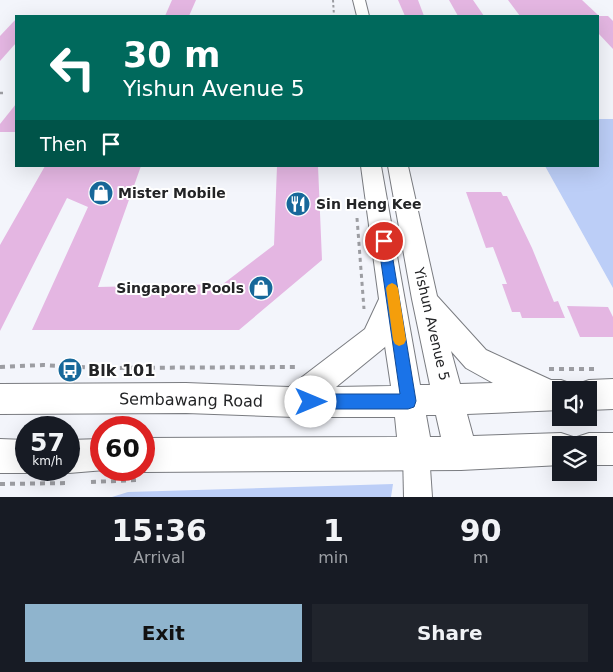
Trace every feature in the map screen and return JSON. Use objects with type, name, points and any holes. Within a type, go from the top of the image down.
[{"type":"main road","points":[[359,0],[363,15]]},
{"type":"main road","points":[[371,167],[416,453]]},
{"type":"main road","name":"Yishun Avenue 5","points":[[398,167],[425,299],[461,453]]},
{"type":"main road","points":[[294,402],[375,338],[393,297]]},
{"type":"main road","points":[[425,299],[476,359],[552,387]]},
{"type":"main road","points":[[597,390],[608,382]]},
{"type":"main road","name":"Sembawang Road","points":[[0,399],[186,398],[294,402],[408,401],[449,400],[552,387]]},
{"type":"main road","points":[[597,449],[613,448]]},
{"type":"main road","points":[[155,455],[461,453],[552,449]]},
{"type":"main road","points":[[0,456],[15,456]]},
{"type":"lane","points":[[416,453],[418,497]]},
{"type":"path","points":[[333,0],[334,15]]},
{"type":"path","points":[[357,215],[364,312]]},
{"type":"path","points":[[0,367],[43,365],[97,368],[304,367]]},
{"type":"shaded area","points":[[599,119],[613,119],[613,288],[546,167],[599,167]]},
{"type":"shaded area","points":[[393,484],[391,497],[112,497],[128,492]]},
{"type":"building","points":[[172,0],[196,0],[189,15],[165,15]]},
{"type":"building","points":[[398,0],[418,0],[424,15],[405,15]]},
{"type":"building","points":[[449,0],[473,0],[483,15],[457,15]]},
{"type":"building","points":[[508,0],[582,0],[598,15],[519,15]]},
{"type":"building","points":[[599,16],[608,16],[613,21],[613,49],[599,34]]},
{"type":"building","points":[[15,20],[15,44],[0,61],[0,36]]},
{"type":"building","points":[[15,105],[15,132],[0,132],[0,124]]},
{"type":"building","points":[[44,167],[141,167],[98,287],[223,284],[274,245],[277,167],[318,167],[322,260],[239,330],[32,330],[88,207],[67,198],[0,331],[0,245]]},
{"type":"building","points":[[466,192],[501,192],[503,196],[507,196],[532,248],[554,302],[558,301],[565,318],[522,318],[520,312],[512,312],[502,284],[507,284],[493,247],[486,248]]},
{"type":"building","points":[[567,306],[608,307],[613,317],[613,337],[580,337]]},
{"type":"slow traffic","points":[[392,288],[399,340]]},
{"type":"place","name":"Mister Mobile","points":[[101,193]]},
{"type":"place","name":"Sin Heng Kee","points":[[298,204]]},
{"type":"place","name":"Singapore Pools","points":[[261,288]]},
{"type":"place","name":"Blk 101","points":[[70,370]]},
{"type":"route","points":[[311,402],[408,401],[384,241]]}]
